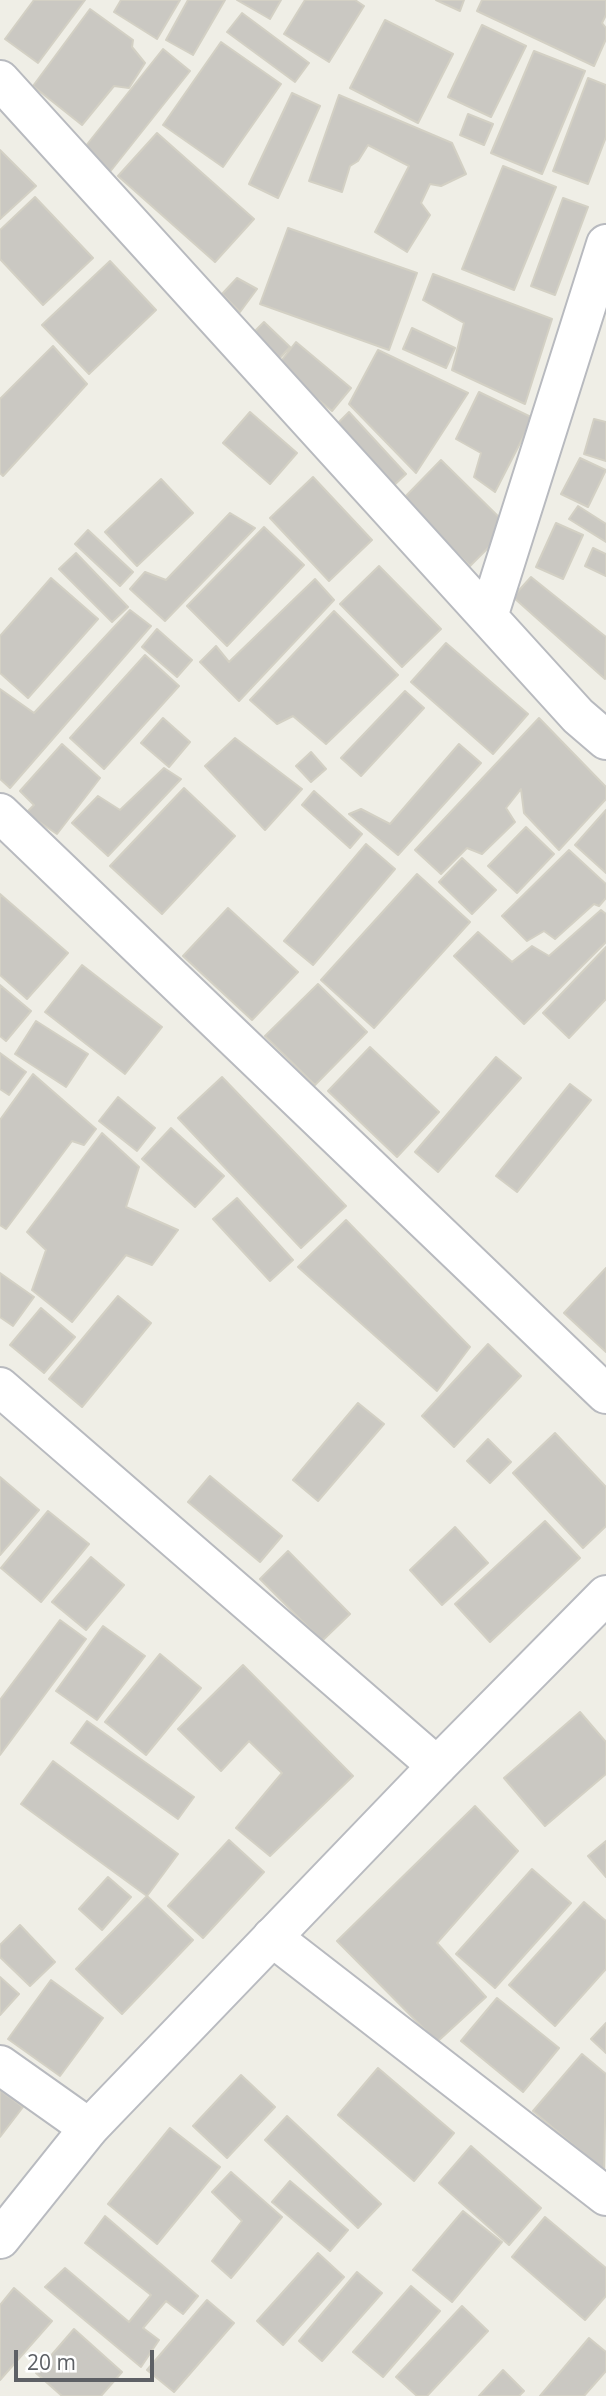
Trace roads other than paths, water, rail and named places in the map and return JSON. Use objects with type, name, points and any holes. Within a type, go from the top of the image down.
[{"type":"street","points":[[0,80],[578,716],[606,740]]},
{"type":"street","points":[[488,617],[606,244]]},
{"type":"street","points":[[0,813],[606,1394]]},
{"type":"street","points":[[0,1387],[437,1766]]},
{"type":"street","points":[[0,2239],[89,2128],[437,1766],[606,1595]]},
{"type":"street","points":[[272,1937],[606,2196]]},
{"type":"street","points":[[0,2065],[89,2128]]}]
